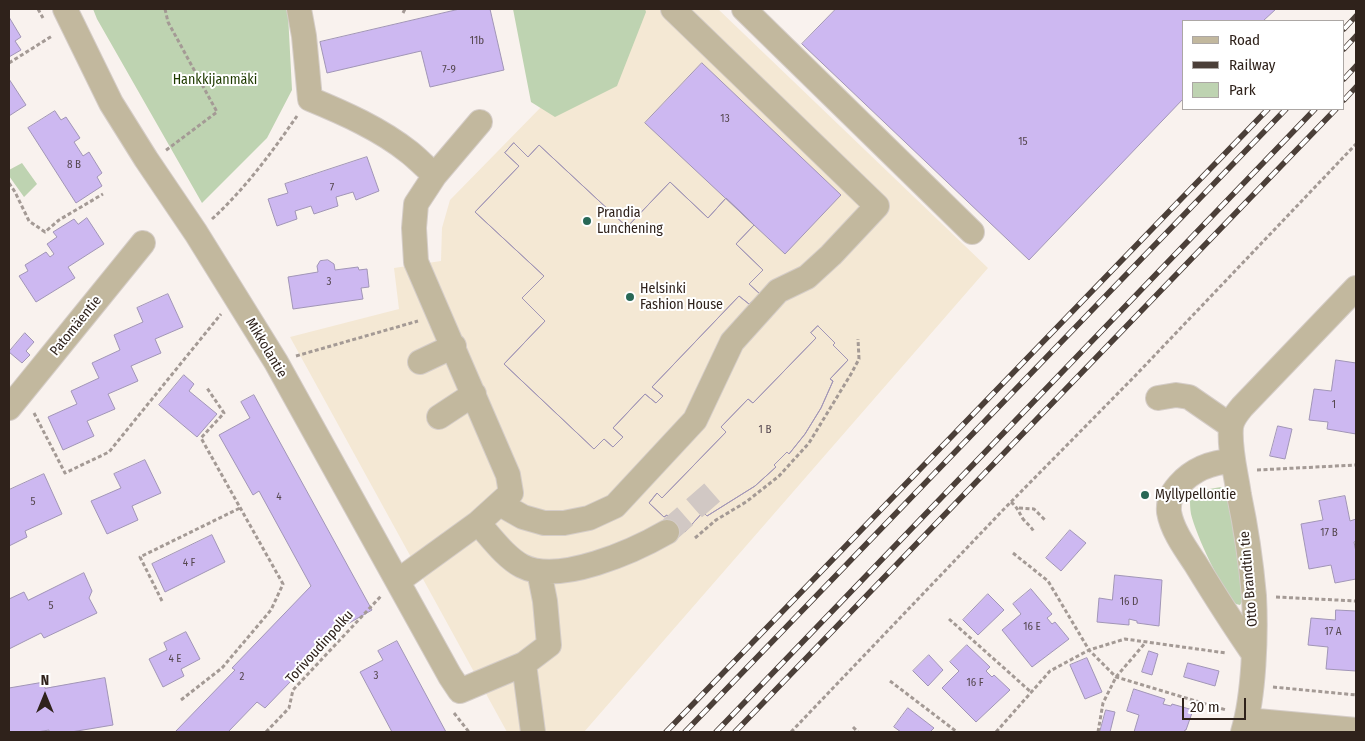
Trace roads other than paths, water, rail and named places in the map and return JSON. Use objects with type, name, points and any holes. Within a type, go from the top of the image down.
[{"type":"street","name":"Mikkolantie","points":[[66,9],[111,103],[148,163],[196,233],[276,362],[460,691],[524,664]]},
{"type":"street","points":[[299,9],[304,36],[310,99],[368,126],[408,152],[435,175]]},
{"type":"street","points":[[500,504],[523,517],[544,523],[564,524],[590,518],[615,506],[695,420],[732,342],[778,291],[807,277],[832,255],[877,206],[673,9]]},
{"type":"street","points":[[744,9],[972,232]]},
{"type":"street","points":[[398,581],[478,523],[511,493],[508,475],[449,329],[416,262],[414,228],[416,204],[435,175],[480,122]]},
{"type":"street","name":"Patomäentie","points":[[14,401],[143,243]]},
{"type":"street","points":[[1158,398],[1176,395],[1189,397],[1231,426],[1242,407],[1356,288]]},
{"type":"street","points":[[420,362],[449,329]]},
{"type":"street","points":[[439,417],[474,394]]},
{"type":"street","name":"Otto Brandtin tie","points":[[1231,426],[1244,466],[1254,599],[1242,654],[1251,686],[1241,721]]},
{"type":"street","points":[[1242,654],[1221,606],[1172,524],[1169,502],[1172,493],[1188,474],[1206,465],[1222,461],[1244,466]]},
{"type":"street","points":[[478,523],[509,556],[522,566],[538,571],[566,570],[591,566],[642,547],[667,532]]},
{"type":"street","points":[[533,732],[524,664],[549,645],[545,601],[538,571]]},
{"type":"street","points":[[1241,721],[1356,730]]},
{"type":"tunnel","points":[[667,532],[715,490]]},
{"type":"railway","points":[[1345,28],[1356,16]]},
{"type":"railway","points":[[1345,48],[1356,36]]},
{"type":"railway","points":[[1345,78],[1356,66]]},
{"type":"railway","points":[[1345,99],[1356,87]]},
{"type":"railway","points":[[666,732],[1267,110]]},
{"type":"railway","points":[[685,732],[1285,110]]},
{"type":"railway","points":[[716,732],[1314,110]]},
{"type":"railway","points":[[735,732],[1335,110]]},
{"type":"place","name":"Prandia Lunchening","points":[[587,221]]},
{"type":"place","name":"Helsinki Fashion House","points":[[630,297]]},
{"type":"place","name":"Myllypellontie","points":[[1145,495]]},
{"type":"park label","name":"Hankkijanmäki","points":[[215,80]]}]
